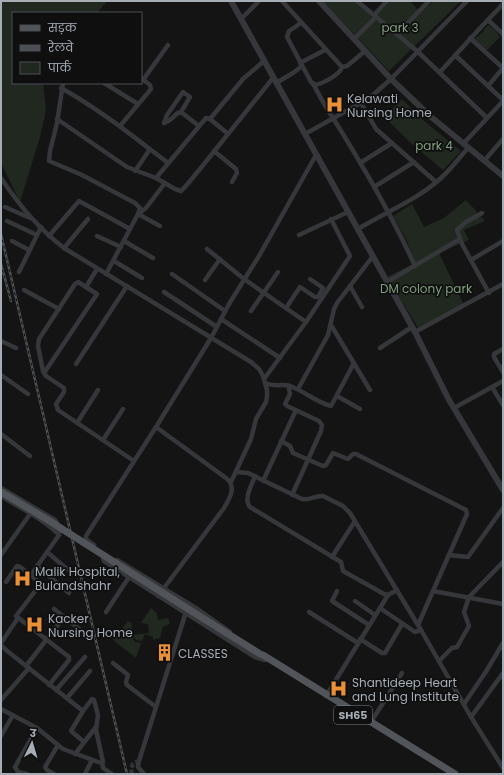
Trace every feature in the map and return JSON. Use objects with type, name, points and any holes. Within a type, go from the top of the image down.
[{"type":"main road","name":"SH65","points":[[1,492],[48,520],[189,612],[326,696],[447,774]]},
{"type":"main road","name":"SH65","points":[[326,696],[455,774]]},
{"type":"street","points":[[231,1],[414,330],[454,408],[501,480],[503,490]]},
{"type":"street","points":[[241,19],[259,1]]},
{"type":"street","points":[[282,1],[342,67]]},
{"type":"street","points":[[319,1],[391,79],[430,116],[503,176]]},
{"type":"street","points":[[357,1],[417,51],[487,118]]},
{"type":"street","points":[[354,39],[387,1]]},
{"type":"street","points":[[397,34],[429,1]]},
{"type":"street","points":[[305,134],[361,103],[374,94],[391,79],[466,1]]},
{"type":"street","points":[[440,72],[503,4]]},
{"type":"street","points":[[488,20],[503,34]]},
{"type":"street","points":[[301,23],[289,31],[286,35],[321,101],[334,118],[388,212],[415,266]]},
{"type":"street","points":[[470,38],[503,68],[488,86]]},
{"type":"street","points":[[120,126],[151,89],[150,85],[142,79],[168,45]]},
{"type":"street","points":[[58,119],[119,162],[135,171],[156,178],[178,191],[183,190],[274,80],[293,73],[301,64],[325,50]]},
{"type":"street","points":[[312,84],[316,85],[334,76],[340,72],[342,67],[347,66],[365,52]]},
{"type":"street","points":[[358,229],[410,200],[445,174],[465,146],[503,100],[455,55]]},
{"type":"street","points":[[156,178],[206,118],[210,118],[244,79],[264,61]]},
{"type":"street","points":[[106,84],[138,104]]},
{"type":"street","points":[[106,274],[140,208],[136,203],[82,175],[49,161],[58,119],[62,86],[120,126],[168,163]]},
{"type":"street","points":[[183,92],[190,97],[181,112],[177,113],[170,121],[164,123],[167,115],[183,92]]},
{"type":"street","points":[[361,103],[376,129],[436,182]]},
{"type":"street","points":[[181,112],[199,126]]},
{"type":"street","points":[[210,118],[228,134]]},
{"type":"street","points":[[484,161],[502,142]]},
{"type":"street","points":[[360,163],[392,143]]},
{"type":"street","points":[[135,171],[150,149]]},
{"type":"street","points":[[214,151],[236,169],[237,173],[232,182]]},
{"type":"street","points":[[265,658],[262,651],[87,541],[86,538],[211,338],[225,311],[259,256],[316,155]]},
{"type":"street","points":[[374,188],[414,162]]},
{"type":"street","points":[[1,178],[18,202],[34,220],[49,236],[64,248],[251,362],[259,370],[264,381],[267,390],[266,402],[256,419],[251,439],[231,482],[232,487],[229,499],[224,508],[158,596]]},
{"type":"street","points":[[138,214],[146,208],[165,183]]},
{"type":"street","points":[[49,236],[79,201],[130,229]]},
{"type":"street","points":[[5,207],[34,220]]},
{"type":"street","points":[[298,235],[348,212]]},
{"type":"street","points":[[482,213],[458,228],[457,233],[489,293]]},
{"type":"street","points":[[138,214],[160,226]]},
{"type":"street","points":[[264,381],[350,256],[331,219]]},
{"type":"street","points":[[64,248],[88,220]]},
{"type":"street","points":[[6,221],[37,235]]},
{"type":"street","points":[[19,272],[41,227]]},
{"type":"street","points":[[97,236],[121,247]]},
{"type":"street","points":[[387,282],[460,239]]},
{"type":"street","points":[[12,241],[30,250]]},
{"type":"street","points":[[124,241],[153,258]]},
{"type":"street","points":[[471,260],[503,241]]},
{"type":"street","points":[[207,249],[244,279],[306,322]]},
{"type":"street","points":[[298,389],[332,325],[334,308],[373,256]]},
{"type":"street","points":[[205,280],[220,259]]},
{"type":"street","points":[[114,260],[142,278]]},
{"type":"street","points":[[86,286],[97,269]]},
{"type":"street","points":[[251,311],[278,272]]},
{"type":"street","points":[[172,274],[225,311]]},
{"type":"street","points":[[286,308],[300,287],[315,297],[318,296],[323,288],[310,279]]},
{"type":"street","points":[[44,374],[97,294],[78,282],[75,284],[38,343],[44,374],[65,390],[56,404],[56,408],[134,461]]},
{"type":"street","points":[[380,348],[489,293],[503,284]]},
{"type":"street","points":[[76,364],[127,286]]},
{"type":"street","points":[[350,286],[362,307]]},
{"type":"street","points":[[24,290],[59,309]]},
{"type":"street","points":[[164,292],[217,327]]},
{"type":"street","points":[[221,318],[280,358]]},
{"type":"street","points":[[332,325],[370,390]]},
{"type":"street","points":[[1,341],[16,348]]},
{"type":"street","points":[[503,349],[494,355],[503,372]]},
{"type":"street","points":[[264,381],[273,386],[282,384],[298,389],[329,406],[332,405],[354,363]]},
{"type":"street","points":[[1,376],[28,394]]},
{"type":"street","points":[[454,408],[503,381]]},
{"type":"street","points":[[290,386],[290,394],[286,405],[319,421],[322,425],[321,431],[292,495]]},
{"type":"street","points":[[492,387],[503,405]]},
{"type":"street","points":[[77,423],[98,390]]},
{"type":"street","points":[[337,396],[360,409]]},
{"type":"street","points":[[103,440],[123,409]]},
{"type":"street","points":[[263,481],[296,410]]},
{"type":"street","points":[[156,428],[231,482]]},
{"type":"street","points":[[1,434],[30,456]]},
{"type":"street","points":[[281,441],[290,446],[293,453],[323,466],[333,453],[348,459],[352,454],[354,454],[466,510],[467,514],[433,591],[420,628],[414,632],[380,608]]},
{"type":"street","points":[[236,472],[248,473],[292,495],[306,500],[320,496],[327,498],[347,510],[420,628],[471,717],[503,768]]},
{"type":"street","points":[[255,476],[247,499],[248,504],[342,564],[343,571],[388,595]]},
{"type":"street","points":[[1,488],[58,523],[60,529],[59,535],[30,575]]},
{"type":"street","points":[[1,496],[51,528],[59,535]]},
{"type":"street","points":[[449,555],[468,558],[503,508]]},
{"type":"street","points":[[1,555],[30,514]]},
{"type":"street","points":[[332,557],[354,521]]},
{"type":"street","points":[[47,552],[67,569]]},
{"type":"street","points":[[108,554],[106,554],[103,558],[104,561],[158,596],[189,612],[139,761],[138,767],[144,774]]},
{"type":"street","points":[[439,661],[452,648],[457,647],[468,628],[469,623],[464,612],[468,597],[503,562]]},
{"type":"street","points":[[6,582],[17,566],[38,582],[39,586],[16,616],[18,618],[1,644],[83,711]]},
{"type":"street","points":[[37,566],[69,593]]},
{"type":"street","points":[[106,612],[129,577]]},
{"type":"street","points":[[326,696],[388,595],[397,590]]},
{"type":"street","points":[[338,591],[332,601],[369,626]]},
{"type":"street","points":[[433,591],[503,604]]},
{"type":"street","points":[[355,601],[376,615]]},
{"type":"street","points":[[54,609],[83,632]]},
{"type":"street","points":[[309,612],[382,653],[385,653],[402,624]]},
{"type":"street","points":[[1,700],[28,667],[64,617]]},
{"type":"street","points":[[18,618],[70,658],[49,684]]},
{"type":"street","points":[[464,704],[503,643]]},
{"type":"street","points":[[56,690],[85,657]]},
{"type":"street","points":[[114,663],[128,675],[126,682],[127,685],[156,707]]},
{"type":"street","points":[[66,698],[90,671]]},
{"type":"street","points":[[371,722],[402,673]]},
{"type":"street","points":[[471,717],[503,673]]},
{"type":"street","points":[[84,742],[71,731],[83,711],[93,699],[98,715],[96,727],[103,768],[112,774]]},
{"type":"street","points":[[1,709],[37,728],[63,749],[92,760],[102,762]]},
{"type":"street","points":[[1,736],[13,715]]},
{"type":"street","points":[[75,754],[96,727]]},
{"type":"street","points":[[27,774],[18,772],[15,767],[37,728]]},
{"type":"street","points":[[54,774],[45,767],[58,745]]},
{"type":"street","points":[[85,774],[92,760]]},
{"type":"green space","points":[[1,1],[107,1],[98,12],[12,12],[12,84],[43,84],[46,110],[40,137],[20,202],[1,163]]},
{"type":"green space","name":"park 3","points":[[357,1],[376,15],[390,1],[410,1],[420,12],[434,1],[461,1],[389,71],[324,2]]},
{"type":"green space","points":[[488,25],[495,30],[500,37],[487,50],[474,39],[482,33]]},
{"type":"green space","name":"park 4","points":[[402,99],[424,121],[461,151],[443,170],[411,143],[384,117]]},
{"type":"green space","name":"DM colony park","points":[[466,200],[485,221],[464,230],[469,240],[439,253],[465,307],[420,331],[387,277],[415,263],[407,241],[393,216],[412,204],[424,227],[444,218]]},
{"type":"green space","points":[[151,608],[157,613],[158,620],[168,618],[170,624],[163,627],[160,638],[153,640],[153,637],[145,634],[142,641],[136,640],[133,635],[149,633],[148,624],[141,623]]},
{"type":"green space","points":[[128,621],[132,624],[131,635],[135,642],[141,643],[136,658],[113,640]]},
{"type":"tunnel","points":[[132,774],[131,769],[133,764],[139,761]]},
{"type":"railway","points":[[1,234],[127,774]]},
{"type":"railway","points":[[1,264],[11,301]]},
{"type":"place","name":"Kelawati Nursing Home","points":[[334,105]]},
{"type":"place","name":"Malik Hospital, Bulandshahr","points":[[22,578]]},
{"type":"place","name":"Kacker Nursing Home","points":[[35,625]]},
{"type":"place","name":"CLASSES","points":[[165,653]]},
{"type":"place","name":"Shantideep Heart and Lung Institute","points":[[339,689]]}]
